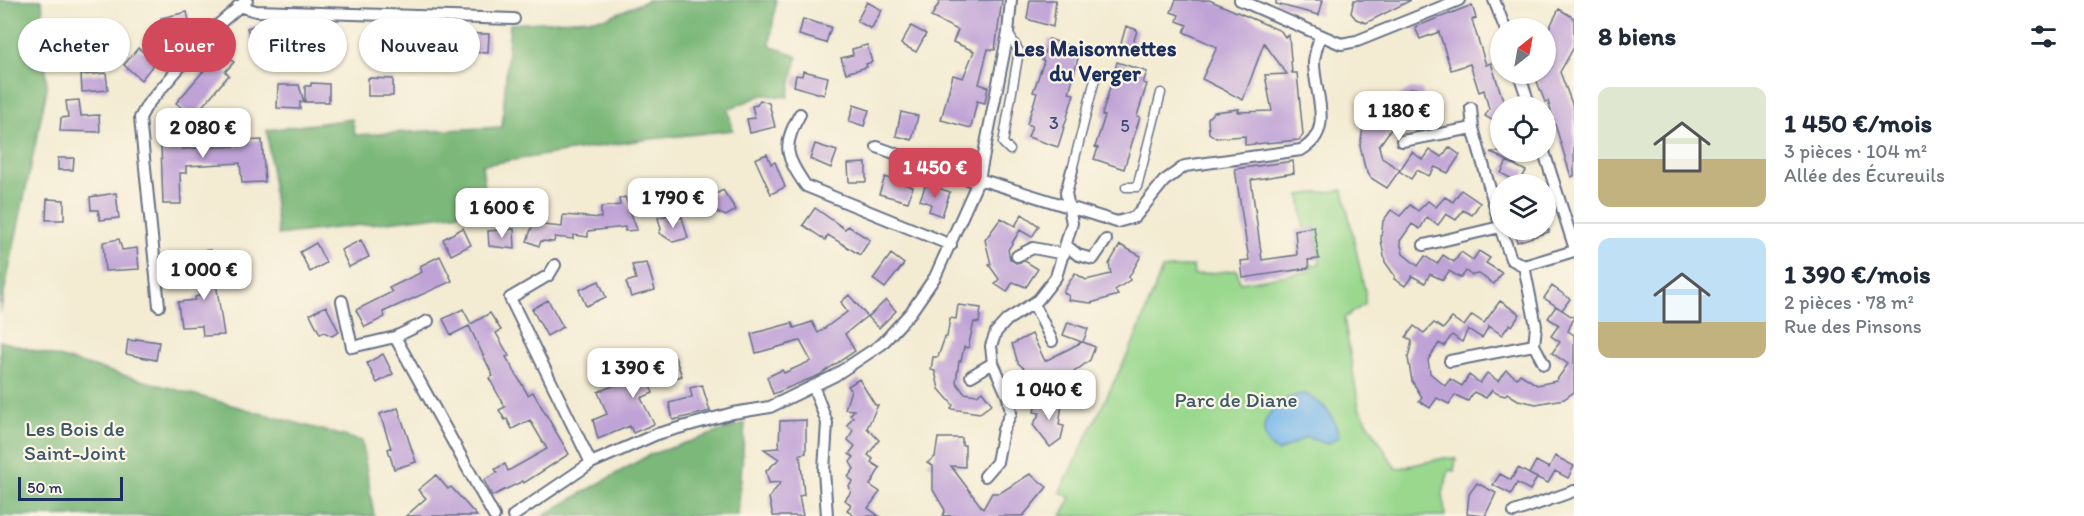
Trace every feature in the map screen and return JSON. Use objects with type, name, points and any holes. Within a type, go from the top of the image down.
[{"type":"street","points":[[513,516],[591,463],[657,434],[733,413],[770,407],[814,388],[882,344],[911,312],[935,277],[979,181],[1008,33],[1011,0]]},
{"type":"street","points":[[1240,0],[1341,44],[1357,41],[1459,0]]},
{"type":"street","points":[[1494,0],[1501,18]]},
{"type":"street","points":[[159,306],[140,118],[147,105],[212,30],[243,3],[256,11],[514,20]]},
{"type":"street","points":[[1008,33],[1018,51],[1003,143],[1010,150]]},
{"type":"street","points":[[877,147],[979,181],[1118,222],[1135,217],[1164,182],[1185,166],[1272,155],[1307,147],[1318,136],[1322,126],[1313,62],[1320,36]]},
{"type":"street","points":[[985,476],[997,462],[1003,430],[1011,414],[1008,397],[993,363],[991,346],[996,332],[1007,320],[1034,304],[1056,277],[1072,223],[1066,193],[1096,75]]},
{"type":"street","points":[[1126,187],[1137,187],[1161,93]]},
{"type":"street","points":[[1471,108],[1473,128],[1490,190]]},
{"type":"street","points":[[800,114],[788,135],[788,152],[795,171],[806,186],[951,245]]},
{"type":"street","points":[[1402,141],[1473,128]]},
{"type":"street","points":[[1504,240],[1511,259],[1524,266],[1574,249],[1547,162]]},
{"type":"street","points":[[1424,244],[1490,229]]},
{"type":"street","points":[[1017,256],[1033,248],[1065,250],[1093,259],[1106,240]]},
{"type":"street","points":[[555,265],[549,275],[510,298],[591,463]]},
{"type":"street","points":[[1524,266],[1536,326],[1534,345],[1544,364]]},
{"type":"street","points":[[342,302],[352,347],[395,337],[428,321]]},
{"type":"street","points":[[1034,304],[1052,341]]},
{"type":"street","points":[[395,337],[494,516]]},
{"type":"street","points":[[1450,361],[1534,345]]},
{"type":"street","points":[[970,376],[993,363]]},
{"type":"street","points":[[814,388],[826,423],[824,470],[827,516]]},
{"type":"street","points":[[1514,512],[1574,491]]},
{"type":"green space","points":[[0,0],[42,0],[43,18],[18,18],[18,72],[46,72],[47,89],[0,312]]},
{"type":"green space","points":[[648,0],[776,0],[770,45],[797,57],[788,97],[763,95],[728,109],[733,130],[642,140],[482,165],[488,210],[278,235],[267,130],[352,119],[355,135],[502,127],[510,24],[606,18]]},
{"type":"green space","name":"Parc de Diane","points":[[1343,190],[1365,291],[1365,304],[1344,318],[1359,408],[1396,469],[1444,458],[1456,459],[1454,471],[1449,470],[1443,493],[1445,516],[1061,516],[1071,498],[1060,492],[1136,337],[1162,269],[1193,266],[1194,275],[1237,270],[1240,283],[1311,271],[1310,266],[1320,263],[1315,228],[1304,230],[1300,195]]},
{"type":"green space","name":"Les Bois de Saint-Joint","points":[[0,341],[362,441],[374,516],[0,516]]},
{"type":"green space","points":[[745,423],[738,516],[542,516],[649,455]]},
{"type":"water","points":[[1305,394],[1328,411],[1339,437],[1327,444],[1306,437],[1278,452],[1269,444],[1264,435],[1268,416],[1284,401]]},
{"type":"building","points":[[941,0],[1002,0],[995,50],[988,49],[979,84],[988,87],[985,103],[977,101],[971,128],[941,120],[953,75],[963,78],[974,51],[953,42],[958,30],[931,17]]},
{"type":"building","points":[[1030,0],[1056,0],[1053,27],[1027,19]]},
{"type":"building","points":[[1176,0],[1209,0],[1281,31],[1285,37],[1289,35],[1292,73],[1297,73],[1303,135],[1299,140],[1245,145],[1245,136],[1216,138],[1209,133],[1208,118],[1214,112],[1239,109],[1238,112],[1272,111],[1265,75],[1287,74],[1264,43],[1243,100],[1202,79],[1217,47],[1184,32],[1187,25],[1177,21],[1179,15],[1171,12]]},
{"type":"building","points":[[1276,0],[1323,0],[1319,15],[1276,4]]},
{"type":"building","points":[[1354,0],[1411,0],[1366,23],[1356,19],[1351,13]]},
{"type":"building","points":[[867,2],[882,10],[871,29],[857,21]]},
{"type":"building","points":[[1472,5],[1476,18],[1472,20],[1486,65],[1490,63],[1490,84],[1498,84],[1502,96],[1490,96],[1490,119],[1485,116],[1489,109],[1484,90],[1479,92],[1470,64],[1451,70],[1439,32],[1420,39],[1415,27]]},
{"type":"building","points":[[1559,9],[1574,18],[1574,47],[1560,72],[1574,109],[1574,176],[1571,177],[1556,127],[1556,96],[1543,96],[1538,84],[1556,84],[1554,18]]},
{"type":"building","points":[[187,12],[188,18],[161,18]]},
{"type":"building","points":[[803,19],[831,27],[826,43],[799,35]]},
{"type":"building","points":[[911,26],[926,34],[916,52],[901,44]]},
{"type":"building","points":[[1126,26],[1137,30],[1131,51],[1120,47]]},
{"type":"building","points":[[480,34],[489,34],[488,53],[480,53]]},
{"type":"building","points":[[1049,39],[1080,50],[1069,93],[1074,94],[1058,147],[1028,137],[1032,126],[1027,124],[1037,93],[1033,92]]},
{"type":"building","points":[[867,45],[872,62],[866,64],[867,67],[846,73],[841,58],[853,55],[852,49]]},
{"type":"building","points":[[138,48],[142,51],[142,72],[148,72],[141,80],[130,70],[130,58]]},
{"type":"building","points":[[1117,62],[1147,72],[1143,83],[1147,84],[1137,116],[1140,117],[1124,169],[1094,159],[1098,148],[1095,147],[1105,116],[1102,115]]},
{"type":"building","points":[[803,71],[828,77],[824,95],[794,86],[796,75],[802,76]]},
{"type":"building","points":[[203,72],[225,72],[229,75],[193,117],[176,103]]},
{"type":"building","points":[[106,73],[108,90],[82,92],[81,75]]},
{"type":"building","points":[[368,78],[393,79],[393,96],[368,96]]},
{"type":"building","points":[[311,83],[329,84],[329,102],[305,102],[305,86],[311,86]]},
{"type":"building","points":[[278,85],[299,85],[304,102],[300,102],[300,109],[277,108]]},
{"type":"building","points":[[1411,88],[1422,89],[1425,105],[1419,106],[1408,124],[1400,119],[1391,129],[1379,146],[1382,158],[1400,170],[1412,152],[1423,160],[1430,150],[1442,157],[1449,147],[1460,155],[1448,173],[1435,167],[1429,176],[1417,170],[1411,179],[1399,171],[1387,188],[1371,178],[1365,168],[1360,146],[1363,128],[1380,106],[1387,110],[1396,98]]},
{"type":"building","points":[[79,100],[81,116],[99,115],[100,132],[60,131],[61,118],[68,117],[66,101]]},
{"type":"building","points":[[760,100],[769,103],[775,127],[750,133],[747,119],[755,118],[752,106],[757,105]]},
{"type":"building","points":[[854,105],[869,110],[864,126],[849,121]]},
{"type":"building","points":[[901,112],[918,116],[912,140],[896,136]]},
{"type":"building","points":[[179,114],[182,149],[239,146],[239,141],[262,140],[265,182],[242,183],[240,163],[186,166],[186,173],[180,173],[181,204],[163,204],[160,115]]},
{"type":"building","points":[[815,144],[837,151],[831,168],[810,159]]},
{"type":"building","points":[[767,154],[771,164],[775,162],[785,187],[771,194],[755,159]]},
{"type":"building","points":[[58,158],[74,158],[73,170],[58,170]]},
{"type":"building","points":[[1293,161],[1294,173],[1251,180],[1262,260],[1297,255],[1295,230],[1314,227],[1319,259],[1308,260],[1309,268],[1243,278],[1241,261],[1249,260],[1235,169]]},
{"type":"building","points":[[1506,162],[1526,171],[1524,174],[1501,173]]},
{"type":"building","points":[[866,163],[866,182],[849,182],[848,164]]},
{"type":"building","points":[[885,177],[913,187],[908,202],[879,194]]},
{"type":"building","points":[[926,184],[950,192],[942,216],[929,211],[931,204],[920,200]]},
{"type":"building","points":[[723,190],[736,210],[726,216],[712,210],[705,215],[701,208],[704,192],[716,194]]},
{"type":"building","points":[[1461,190],[1480,203],[1472,215],[1463,210],[1456,220],[1446,214],[1438,225],[1427,217],[1420,229],[1412,224],[1400,241],[1403,254],[1418,266],[1425,256],[1437,264],[1443,255],[1454,262],[1461,252],[1473,260],[1479,251],[1490,258],[1486,263],[1502,273],[1494,284],[1479,274],[1471,275],[1466,271],[1461,278],[1449,271],[1443,280],[1430,274],[1425,283],[1412,276],[1405,286],[1394,279],[1395,276],[1385,262],[1381,240],[1383,221],[1391,210],[1400,216],[1410,205],[1418,211],[1428,201],[1436,207],[1445,197],[1453,202]]},
{"type":"building","points":[[116,193],[119,218],[100,220],[98,210],[91,210],[90,197]]},
{"type":"building","points":[[625,197],[637,230],[625,231],[625,227],[588,231],[588,237],[573,235],[573,239],[555,237],[554,242],[541,241],[539,246],[527,241],[533,224],[562,227],[563,215],[601,218],[601,207],[620,205],[619,199]]},
{"type":"building","points":[[47,199],[64,200],[64,220],[46,220]]},
{"type":"building","points":[[815,208],[845,229],[848,226],[870,240],[860,255],[828,235],[825,240],[803,225]]},
{"type":"building","points":[[1022,214],[1039,226],[1032,237],[1020,230],[1008,250],[1010,259],[1016,263],[1025,261],[1038,269],[1026,287],[1013,282],[1007,292],[995,284],[999,279],[989,265],[991,264],[985,240],[1001,218],[1015,226]]},
{"type":"building","points":[[668,215],[670,221],[682,217],[688,238],[673,242],[659,233],[661,229],[658,218]]},
{"type":"building","points":[[463,228],[471,245],[451,255],[443,239]]},
{"type":"building","points":[[514,229],[515,249],[489,246],[488,231]]},
{"type":"building","points":[[119,239],[122,250],[137,248],[139,269],[105,271],[103,242]]},
{"type":"building","points":[[361,240],[369,257],[349,267],[341,250]]},
{"type":"building","points":[[316,243],[326,263],[310,272],[300,252]]},
{"type":"building","points":[[1120,245],[1141,256],[1129,277],[1130,280],[1115,290],[1118,295],[1091,303],[1068,300],[1069,296],[1063,292],[1075,273],[1086,280],[1111,274],[1109,264]]},
{"type":"building","points":[[211,250],[224,335],[203,336],[202,326],[181,327],[178,302],[195,300],[195,297],[202,295],[201,263],[194,264],[194,251]]},
{"type":"building","points":[[891,254],[904,264],[885,288],[873,279]]},
{"type":"building","points":[[440,256],[452,281],[383,312],[385,317],[365,327],[356,310],[392,292],[389,288],[422,272],[420,266]]},
{"type":"building","points":[[647,263],[655,290],[631,297],[626,282],[636,279],[632,265]]},
{"type":"building","points":[[599,281],[606,297],[586,306],[579,290]]},
{"type":"building","points":[[1552,286],[1570,299],[1562,310],[1544,298]]},
{"type":"building","points":[[849,295],[867,316],[845,334],[855,351],[819,375],[773,394],[767,377],[782,370],[784,373],[811,361],[800,341],[756,353],[751,334],[792,323],[794,328],[812,322],[818,333],[847,312],[841,302]]},
{"type":"building","points":[[548,300],[563,327],[547,336],[532,309]]},
{"type":"building","points":[[886,300],[896,311],[879,328],[868,317]]},
{"type":"building","points":[[1500,301],[1520,314],[1512,326],[1510,324],[1502,335],[1489,326],[1482,338],[1468,329],[1462,342],[1452,335],[1444,346],[1439,343],[1428,360],[1430,373],[1445,386],[1450,379],[1462,386],[1469,375],[1480,383],[1487,373],[1498,381],[1506,370],[1517,378],[1520,374],[1537,385],[1556,381],[1568,364],[1552,353],[1560,342],[1551,336],[1559,325],[1548,318],[1556,306],[1574,318],[1568,331],[1574,335],[1574,392],[1564,399],[1536,404],[1518,400],[1507,393],[1505,396],[1498,394],[1492,390],[1486,398],[1474,392],[1468,401],[1455,395],[1449,404],[1437,398],[1430,408],[1419,401],[1422,397],[1412,381],[1408,358],[1412,341],[1406,337],[1414,326],[1424,333],[1434,323],[1443,329],[1452,318],[1464,326],[1472,315],[1484,323]]},
{"type":"building","points":[[958,305],[981,308],[979,323],[974,322],[968,348],[964,347],[961,361],[959,361],[956,382],[964,393],[977,395],[982,391],[992,404],[980,413],[951,409],[953,405],[939,389],[935,371],[931,370],[933,357],[938,357],[945,337],[947,337],[950,318],[956,319]]},
{"type":"building","points":[[326,306],[339,332],[332,336],[324,332],[320,334],[310,314]]},
{"type":"building","points":[[463,309],[471,324],[490,313],[501,330],[496,333],[509,356],[506,357],[528,395],[533,392],[569,454],[524,483],[523,481],[492,496],[484,480],[497,473],[495,469],[505,464],[508,471],[547,449],[530,420],[512,429],[507,419],[505,420],[499,410],[505,407],[489,378],[493,376],[469,326],[451,335],[443,319]]},
{"type":"building","points":[[1068,322],[1088,329],[1083,342],[1095,347],[1090,360],[1074,372],[1059,378],[1026,370],[1018,363],[1012,344],[1032,334],[1045,361],[1082,342],[1063,335]]},
{"type":"building","points":[[136,339],[159,342],[156,360],[126,354],[128,340],[136,341]]},
{"type":"building","points":[[383,354],[393,374],[377,383],[367,363]]},
{"type":"building","points":[[675,357],[682,376],[650,386],[653,393],[641,398],[654,424],[633,433],[630,426],[598,439],[593,420],[607,414],[598,392],[637,376],[635,369]]},
{"type":"building","points":[[859,379],[875,405],[878,405],[867,428],[879,440],[868,455],[873,459],[871,462],[880,468],[870,485],[880,492],[868,508],[879,516],[854,516],[847,510],[851,505],[845,500],[851,492],[849,486],[853,481],[848,477],[854,469],[850,462],[854,457],[849,454],[855,446],[848,440],[853,430],[847,425],[853,417],[850,415],[854,410],[845,409],[851,390],[848,386]]},
{"type":"building","points":[[702,385],[710,411],[673,420],[669,403],[692,397],[690,388]]},
{"type":"building","points":[[1037,399],[1062,404],[1059,425],[1064,426],[1061,439],[1050,447],[1033,425],[1040,413],[1034,412]]},
{"type":"building","points":[[398,408],[416,462],[394,469],[388,449],[391,448],[380,414]]},
{"type":"building","points":[[806,420],[806,453],[800,454],[804,495],[799,496],[803,516],[773,516],[769,498],[781,482],[769,483],[766,471],[779,459],[764,449],[779,448],[780,421]]},
{"type":"building","points":[[938,438],[962,438],[962,445],[965,445],[965,467],[951,466],[983,509],[992,493],[1000,493],[1030,474],[1047,487],[1023,516],[943,516],[945,510],[933,490],[933,466],[927,463],[935,457]]},
{"type":"building","points":[[1555,456],[1574,466],[1568,478],[1555,471],[1548,483],[1529,474],[1536,461],[1549,468]]},
{"type":"building","points":[[1518,468],[1537,478],[1530,490],[1517,483],[1511,494],[1493,485],[1500,474],[1511,480]]},
{"type":"building","points":[[436,475],[448,489],[451,487],[477,516],[406,516],[426,498],[418,490]]},
{"type":"building","points":[[1477,483],[1496,493],[1485,516],[1467,514],[1469,494]]},
{"type":"district","name":"Les Maisonnettes du Verger","points":[[1095,60]]}]
